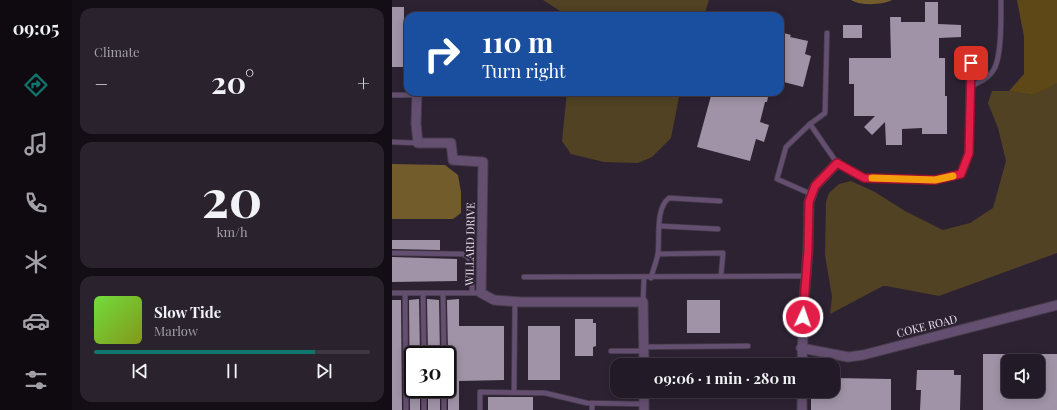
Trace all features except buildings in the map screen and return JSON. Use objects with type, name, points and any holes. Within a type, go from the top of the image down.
[{"type":"street","points":[[417,96],[416,124],[418,143]]},
{"type":"street","name":"WILLARD DRIVE","points":[[418,143],[451,143],[453,160],[482,162],[476,293],[494,300],[643,302]]},
{"type":"street","points":[[802,358],[808,250],[809,202],[815,186],[837,163]]},
{"type":"street","points":[[643,302],[644,358]]},
{"type":"street","name":"COKE ROAD","points":[[801,348],[848,357],[863,355],[1057,305]]},
{"type":"street","points":[[802,398],[802,410]]},
{"type":"lane","points":[[971,86],[984,79],[994,69],[999,52],[1001,0]]},
{"type":"lane","points":[[811,194],[777,179],[786,147],[810,124],[825,113],[827,33]]},
{"type":"lane","points":[[810,124],[837,163],[864,178],[935,180],[961,174],[969,153],[971,51]]},
{"type":"lane","points":[[392,95],[404,95]]},
{"type":"lane","points":[[392,142],[418,143]]},
{"type":"lane","points":[[651,278],[658,254],[661,210],[665,201],[669,198],[720,201]]},
{"type":"lane","points":[[660,226],[718,229]]},
{"type":"lane","points":[[392,253],[463,254],[468,257],[472,267],[476,293],[392,293]]},
{"type":"lane","points":[[658,254],[723,253],[721,276]]},
{"type":"lane","points":[[524,277],[611,276],[651,278],[806,276]]},
{"type":"lane","points":[[643,302],[644,278]]},
{"type":"lane","points":[[405,293],[406,410]]},
{"type":"lane","points":[[423,293],[424,346]]},
{"type":"lane","points":[[443,293],[444,346]]},
{"type":"lane","points":[[514,392],[515,301]]},
{"type":"lane","points":[[611,350],[748,346]]},
{"type":"lane","points":[[480,410],[480,392],[545,392],[592,403],[644,407]]},
{"type":"lane","points":[[424,398],[424,410]]},
{"type":"lane","points":[[444,398],[444,410]]},
{"type":"lane","points":[[592,403],[592,410]]},
{"type":"shaded area","points":[[543,0],[709,0],[705,12],[562,12]]},
{"type":"shaded area","points":[[851,0],[892,0],[872,4],[860,3]]},
{"type":"shaded area","points":[[1017,0],[1057,0],[1057,83],[1032,95],[1009,91],[1024,74],[1024,37]]},
{"type":"shaded area","points":[[1056,83],[1057,253],[939,296],[883,286],[830,314],[832,297],[825,255],[826,202],[829,193],[839,184],[851,181],[875,192],[905,211],[943,230],[970,223],[993,208],[1006,161],[998,128],[988,103],[992,91],[1009,91],[1032,95]]},
{"type":"shaded area","points":[[567,96],[679,96],[671,138],[652,157],[638,163],[604,162],[571,154],[562,141]]},
{"type":"shaded area","points":[[392,164],[445,165],[458,175],[461,192],[461,213],[453,219],[392,219]]},
{"type":"slow traffic","points":[[872,178],[935,180],[953,176]]},
{"type":"route","points":[[803,317],[808,250],[809,202],[815,186],[837,163],[864,178],[935,180],[961,174],[969,153],[971,63]]}]
